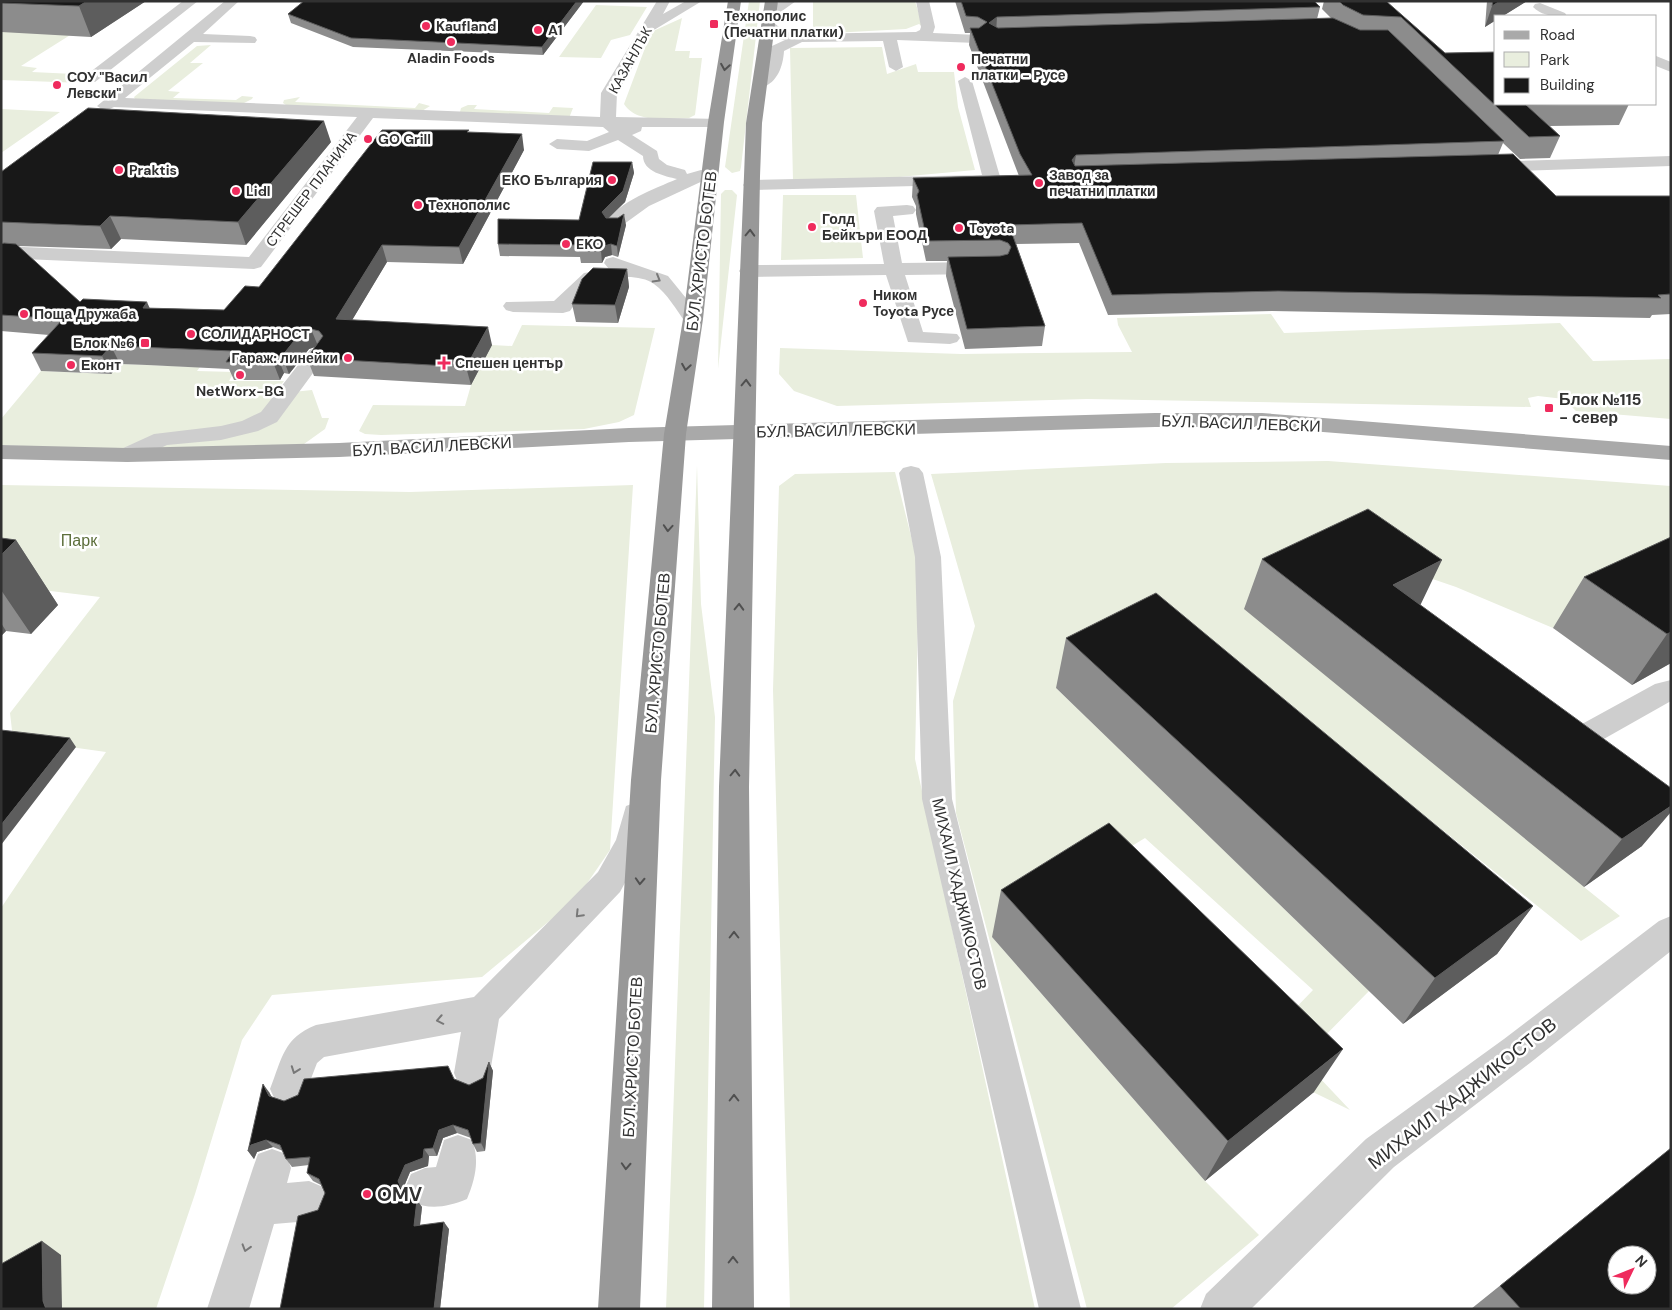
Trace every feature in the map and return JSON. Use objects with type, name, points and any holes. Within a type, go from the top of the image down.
[{"type":"highway","name":"БУЛ. ХРИСТО БОТЕВ","points":[[619,1309],[646,780],[676,434],[717,175],[716,122],[736,1]]},
{"type":"highway","points":[[733,1309],[734,787],[754,124],[770,13]]},
{"type":"highway","points":[[717,175],[752,181]]},
{"type":"main road","name":"БУЛ. ВАСИЛ ЛЕВСКИ","points":[[1,452],[127,455],[340,450],[676,434],[1082,422],[1262,420],[1671,453]]},
{"type":"street","points":[[90,79],[192,1]]},
{"type":"street","points":[[95,113],[191,38],[233,1]]},
{"type":"street","name":"КАЗАНЛЪК","points":[[614,128],[609,93],[664,1]]},
{"type":"street","points":[[648,28],[696,1]]},
{"type":"street","points":[[790,1],[770,13],[781,35],[799,38],[917,36],[977,39]]},
{"type":"street","points":[[917,36],[926,33],[928,27],[922,1],[940,1]]},
{"type":"street","points":[[1540,7],[1558,15]]},
{"type":"street","points":[[191,38],[250,36],[228,52]]},
{"type":"street","points":[[889,37],[896,68]]},
{"type":"street","points":[[760,84],[769,80],[773,73],[777,49],[799,38]]},
{"type":"street","points":[[1657,61],[1671,68]]},
{"type":"street","points":[[752,181],[992,180],[965,81]]},
{"type":"street","points":[[240,120],[274,92]]},
{"type":"street","points":[[434,117],[451,99]]},
{"type":"street","points":[[111,102],[434,117],[614,128],[716,122]]},
{"type":"street","name":"СТРЕШЕР ПЛАНИНА","points":[[1,252],[254,262],[367,114]]},
{"type":"street","points":[[557,144],[589,146],[614,128]]},
{"type":"street","points":[[614,128],[651,154],[651,161],[671,175],[717,175]]},
{"type":"street","points":[[1500,152],[1514,166]]},
{"type":"street","points":[[1467,167],[1671,160]]},
{"type":"street","points":[[656,196],[671,175]]},
{"type":"street","points":[[608,224],[611,217],[656,196],[717,175]]},
{"type":"street","points":[[907,210],[883,211],[894,269],[915,338],[950,338]]},
{"type":"street","points":[[749,271],[998,268]]},
{"type":"street","points":[[513,306],[562,307],[562,304],[573,296],[591,276],[612,270],[652,275],[661,280],[693,319]]},
{"type":"street","points":[[127,455],[162,439],[221,433],[250,426],[269,417],[317,354]]},
{"type":"street","name":"МИХАИЛ ХАДЖИКОСТОВ","points":[[911,472],[928,557],[937,799],[1060,1309]]},
{"type":"street","points":[[1592,732],[1665,691],[1671,690]]},
{"type":"street","points":[[472,1073],[483,1012],[609,882],[630,842],[646,780]]},
{"type":"street","name":"МИХАИЛ ХАДЖИКОСТОВ","points":[[1222,1308],[1380,1153],[1669,934]]},
{"type":"street","points":[[289,1089],[303,1052],[316,1042],[483,1012]]},
{"type":"street","points":[[425,1188],[453,1184],[458,1154]]},
{"type":"street","points":[[228,1309],[272,1168]]},
{"type":"street","points":[[259,1206],[309,1201]]},
{"type":"green space","points":[[749,1],[760,1],[741,167],[740,171],[732,173],[725,167]]},
{"type":"green space","points":[[813,1],[915,1],[923,27],[919,24],[906,29],[813,34]]},
{"type":"green space","points":[[596,5],[647,7],[630,35],[611,40],[601,58],[559,57]]},
{"type":"green space","points":[[682,18],[675,51],[690,51],[689,58],[702,58],[695,115],[689,118],[653,119],[637,115],[624,104],[651,32]]},
{"type":"green space","points":[[1,28],[75,32],[21,66],[37,68],[32,72],[95,75],[84,83],[1,80]]},
{"type":"green space","points":[[211,45],[190,63],[203,63],[168,91],[180,92],[173,98],[236,100],[242,96],[253,97],[252,99],[242,104],[135,99],[134,97],[197,46]]},
{"type":"green space","points":[[882,47],[887,74],[916,64],[918,72],[954,72],[958,107],[975,170],[855,181],[793,181],[790,48]]},
{"type":"green space","points":[[300,97],[295,102],[415,108],[419,103],[430,106],[422,111],[286,105],[283,103],[284,100]]},
{"type":"green space","points":[[468,105],[477,105],[474,109],[549,113],[553,107],[573,108],[569,118],[460,112],[461,108]]},
{"type":"green space","points":[[1,109],[60,112],[1,153]]},
{"type":"green space","points":[[725,190],[732,190],[737,195],[718,369],[721,194]]},
{"type":"green space","points":[[783,195],[856,195],[863,258],[781,260]]},
{"type":"green space","points":[[1271,314],[1284,333],[1560,323],[1593,361],[1671,359],[1671,419],[1576,411],[1564,399],[1538,396],[1528,398],[1531,407],[1087,399],[837,406],[794,391],[779,374],[780,348],[961,354],[1132,352],[1118,325],[1117,318]]},
{"type":"green space","points":[[522,325],[655,328],[634,415],[619,422],[584,429],[381,435],[365,434],[359,431],[373,405],[465,406],[471,385],[492,345],[512,346]]},
{"type":"green space","points":[[120,364],[200,367],[197,371],[234,372],[229,381],[284,381],[274,394],[312,390],[322,418],[329,418],[325,429],[297,449],[131,451],[1,445],[1,419],[41,371],[111,374]]},
{"type":"green space","points":[[1328,461],[1671,486],[1671,572],[1553,628],[1456,587],[1374,559],[1584,887],[1620,916],[1581,941],[1187,625],[1056,688],[1369,991],[1314,1047],[1286,1018],[1313,990],[1145,838],[1112,858],[1350,1110],[992,937],[1205,1181],[1259,1235],[1171,1309],[1087,1309],[956,813],[953,701],[975,626],[931,474],[1166,463]]},
{"type":"green space","points":[[697,465],[701,604],[715,717],[704,1309],[666,1309]]},
{"type":"green space","points":[[895,472],[919,568],[915,759],[1035,1309],[790,1309],[773,690],[779,486],[795,474]]},
{"type":"green space","name":"Парк","points":[[1,485],[410,492],[633,485],[610,850],[577,898],[482,977],[272,995],[242,1040],[195,1194],[156,1309],[1,1309],[1,908],[106,752],[13,739],[10,713],[100,597],[1,585]]},
{"type":"building","points":[[1,1],[87,1],[79,6],[1,3]]},
{"type":"building","name":"Kaufland","points":[[304,1],[577,1],[542,47],[351,38],[288,14]]},
{"type":"building","name":"Завод за печатни платки","points":[[961,1],[1314,1],[1320,7],[997,17],[989,23],[998,28],[1333,18],[1360,30],[1388,30],[1504,141],[1076,155],[1072,160],[1075,166],[1513,154],[1556,196],[1671,196],[1671,294],[1658,295],[1661,298],[1278,291],[1112,295],[1082,223],[1009,225],[1045,326],[967,329],[948,257],[1000,256],[1008,254],[1011,247],[1008,243],[1000,240],[927,241],[917,195],[919,191],[913,178],[1032,175],[1020,154],[970,28],[979,28],[987,22],[978,17],[966,16]]},
{"type":"building","points":[[1339,1],[1386,1],[1445,53],[1494,52],[1494,104],[1401,17],[1363,15]]},
{"type":"building","points":[[1493,1],[1500,1],[1492,6]]},
{"type":"building","points":[[1495,105],[1526,105],[1560,136],[1529,137]]},
{"type":"building","points":[[88,108],[324,121],[238,222],[110,216],[100,226],[1,222],[1,172]]},
{"type":"building","points":[[382,130],[469,130],[467,132],[522,134],[459,247],[382,245],[336,319],[488,327],[466,367],[307,358],[323,336],[319,331],[311,329],[302,331],[282,356],[277,356],[273,362],[226,362],[233,351],[138,347],[111,346],[102,356],[32,353],[63,319],[1,315],[1,244],[4,243],[16,244],[80,302],[83,299],[147,302],[143,308],[224,310],[245,286],[259,287]]},
{"type":"building","points":[[593,162],[632,162],[623,191],[602,212],[606,218],[618,218],[624,214],[617,246],[611,244],[604,246],[601,251],[579,251],[581,245],[498,244],[498,219],[579,220]]},
{"type":"building","points":[[593,268],[627,269],[615,305],[572,304],[582,279]]},
{"type":"building","points":[[1368,509],[1442,560],[1393,585],[1671,788],[1671,806],[1622,839],[1262,559]]},
{"type":"building","points":[[1671,537],[1671,632],[1667,634],[1584,577]]},
{"type":"building","points":[[1,538],[16,540],[1,555]]},
{"type":"building","points":[[1156,593],[1533,906],[1435,978],[1066,638]]},
{"type":"building","points":[[1,730],[70,738],[1,825]]},
{"type":"building","points":[[1109,823],[1343,1049],[1228,1141],[1001,890]]},
{"type":"building","name":"OMV","points":[[489,1062],[481,1143],[473,1144],[468,1130],[453,1125],[439,1130],[433,1148],[424,1149],[423,1158],[405,1165],[398,1181],[404,1195],[417,1200],[414,1226],[444,1222],[434,1309],[280,1309],[298,1216],[318,1210],[325,1193],[319,1179],[307,1173],[310,1157],[286,1159],[280,1145],[266,1140],[251,1145],[248,1151],[263,1084],[269,1096],[284,1101],[298,1095],[304,1079],[448,1066],[454,1079],[469,1085],[483,1078]]},
{"type":"building","points":[[1671,1148],[1671,1309],[1521,1309],[1500,1286]]},
{"type":"building","points":[[42,1241],[43,1301],[46,1309],[1,1309],[1,1264]]},
{"type":"place","name":"Технополис (Печатни платки)","points":[[714,24]]},
{"type":"place","name":"Kaufland","points":[[426,26]]},
{"type":"place","name":"A1","points":[[538,30]]},
{"type":"place","name":"Aladin Foods","points":[[451,42]]},
{"type":"place","name":"Печатни платки - Русе","points":[[961,67]]},
{"type":"place","name":"СОУ \"Васил Левски\"","points":[[57,85]]},
{"type":"place","name":"GO Grill","points":[[368,139]]},
{"type":"place","name":"Praktis","points":[[119,170]]},
{"type":"place","name":"ЕКО България","points":[[612,180]]},
{"type":"place","name":"Завод за печатни платки","points":[[1039,183]]},
{"type":"place","name":"Lidl","points":[[236,191]]},
{"type":"place","name":"Технополис","points":[[418,205]]},
{"type":"place","name":"Голд Бейкъри ЕООД","points":[[812,227]]},
{"type":"place","name":"Toyota","points":[[959,228]]},
{"type":"place","name":"EKO","points":[[566,244]]},
{"type":"place","name":"Ником Toyota Русе","points":[[863,303]]},
{"type":"place","name":"Поща Дружаба","points":[[24,314]]},
{"type":"place","name":"СОЛИДАРНОСТ","points":[[191,334]]},
{"type":"place","name":"Блок №6","points":[[145,343]]},
{"type":"place","name":"Гараж: линейки","points":[[348,358]]},
{"type":"place","name":"Спешен център","points":[[444,363]]},
{"type":"place","name":"Еконт","points":[[71,365]]},
{"type":"place","name":"NetWorx-BG","points":[[240,375]]},
{"type":"place","name":"Блок №115 - север","points":[[1549,408]]},
{"type":"place","name":"OMV","points":[[367,1194]]}]
